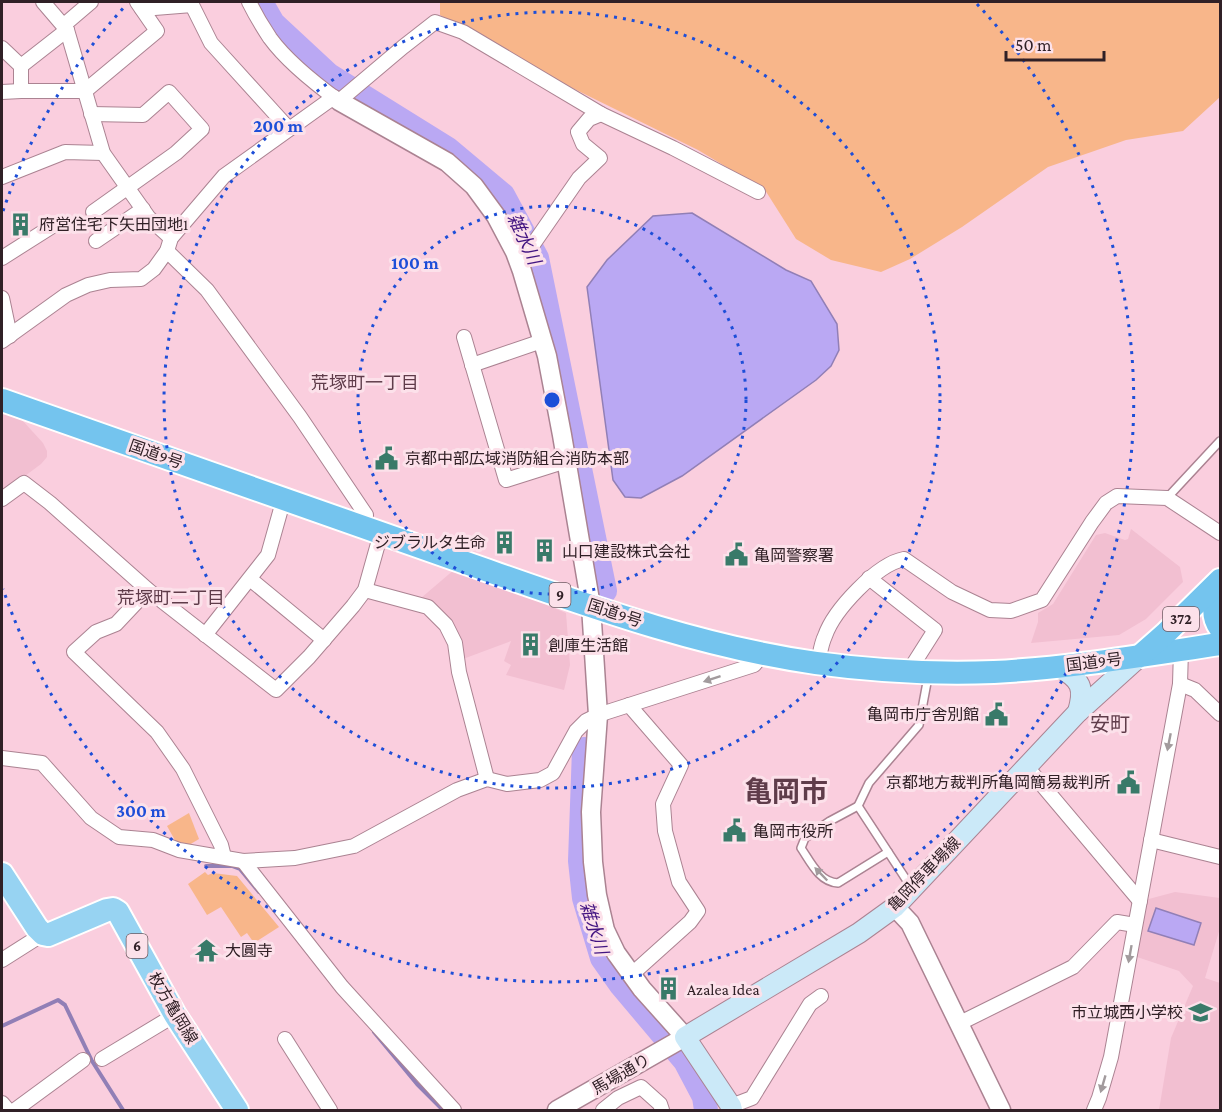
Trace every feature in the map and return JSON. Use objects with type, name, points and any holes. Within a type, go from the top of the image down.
[{"type":"highway","name":"国道9号","points":[[2,400],[591,606],[694,637],[763,654],[818,663],[920,671],[993,672],[1059,667],[1221,644]]},
{"type":"highway","name":"372","points":[[1140,656],[1221,580]]},
{"type":"highway","points":[[1221,591],[1214,613],[1221,628]]},
{"type":"main road","name":"亀岡停車場線","points":[[680,1039],[859,933],[895,907],[1078,712],[1140,656]]},
{"type":"main road","points":[[1059,667],[1071,674],[1079,684],[1082,693],[1078,712]]},
{"type":"main road","points":[[2,874],[43,934]]},
{"type":"main road","name":"枚方亀岡線","points":[[43,934],[48,935],[107,910],[113,909],[118,912],[175,1015],[237,1110]]},
{"type":"main road","points":[[680,1039],[731,1108]]},
{"type":"street","points":[[2,499],[24,483],[50,503],[148,590],[276,690],[324,640],[365,590],[373,530],[366,515],[300,417],[207,290],[169,245],[103,153],[65,27],[43,2]]},
{"type":"street","points":[[21,66],[92,2]]},
{"type":"street","points":[[249,2],[272,40],[318,85],[337,99],[447,162],[474,186],[496,216],[522,270],[547,356],[591,606],[597,715],[591,812],[597,895],[605,930],[616,953],[680,1039]]},
{"type":"street","points":[[140,5],[192,5],[211,43],[289,129]]},
{"type":"street","points":[[2,92],[85,91],[157,31],[140,5]]},
{"type":"street","points":[[5,338],[66,295],[88,285],[110,280],[141,279],[154,269],[169,245],[224,176],[289,129],[337,99],[435,22],[463,32],[601,114],[758,192]]},
{"type":"street","points":[[2,48],[21,66],[21,92]]},
{"type":"street","points":[[91,114],[143,115],[169,92],[202,129],[176,153],[93,212]]},
{"type":"street","points":[[514,252],[534,243],[579,178],[600,158],[583,144],[578,132],[589,118],[601,114]]},
{"type":"street","points":[[2,177],[64,152],[103,153]]},
{"type":"street","points":[[96,241],[143,209]]},
{"type":"street","points":[[2,258],[54,225]]},
{"type":"street","points":[[2,298],[5,338]]},
{"type":"street","points":[[464,337],[506,480],[566,461]]},
{"type":"street","points":[[472,365],[542,341]]},
{"type":"street","points":[[818,663],[825,635],[837,612],[870,578],[896,561],[904,559],[952,592],[990,610],[1011,611],[1042,600],[1092,522],[1106,503],[1117,496],[1167,498],[1221,533]]},
{"type":"street","points":[[205,635],[268,555],[284,498]]},
{"type":"street","points":[[870,578],[935,630],[920,671]]},
{"type":"street","points":[[250,579],[324,640]]},
{"type":"street","points":[[148,590],[116,624],[96,632],[74,652],[157,732],[183,769],[221,844],[224,857]]},
{"type":"street","points":[[365,590],[428,607],[446,625],[455,643],[459,672],[487,779]]},
{"type":"street","points":[[1094,1110],[1111,1057],[1180,684],[1181,650]]},
{"type":"street","points":[[2,758],[42,763],[91,818],[119,837],[153,840],[179,850],[243,861],[295,858],[354,846],[457,790],[487,779],[507,784],[540,780],[553,772],[576,731],[586,721],[597,715],[754,665],[763,654]]},
{"type":"street","points":[[1180,684],[1195,690],[1221,714]]},
{"type":"street","points":[[629,705],[681,765],[663,804],[665,831],[679,882],[698,911],[690,922],[631,975]]},
{"type":"street","points":[[1027,767],[1140,901]]},
{"type":"street","points":[[1151,840],[1221,856]]},
{"type":"street","points":[[243,861],[342,987],[454,1110]]},
{"type":"street","points":[[895,907],[910,923],[1001,1110]]},
{"type":"street","points":[[958,1024],[1073,967],[1116,922],[1135,925]]},
{"type":"street","points":[[2,960],[43,934]]},
{"type":"street","points":[[731,1108],[753,1098],[810,1004],[821,996]]},
{"type":"street","points":[[102,1059],[175,1015]]},
{"type":"street","points":[[285,1039],[330,1110]]},
{"type":"street","name":"馬場通り","points":[[557,1110],[680,1039]]},
{"type":"street","points":[[15,1110],[83,1060]]},
{"type":"street","points":[[603,1110],[618,1098],[641,1087],[660,1104],[662,1110]]},
{"type":"street","points":[[2,1103],[8,1110]]},
{"type":"lane","points":[[1167,498],[1221,441]]},
{"type":"lane","points":[[888,852],[838,883],[830,883],[818,874],[801,848],[805,838],[858,806],[869,783],[919,725],[920,671]]},
{"type":"lane","points":[[858,806],[912,889]]},
{"type":"shaded area","points":[[440,2],[1220,2],[1220,97],[1183,131],[1126,140],[1048,167],[962,227],[910,259],[881,272],[831,260],[796,239],[765,190],[698,150],[552,78],[440,15]]},
{"type":"shaded area","points":[[692,213],[786,270],[811,281],[837,324],[839,350],[831,366],[816,380],[682,476],[641,498],[625,497],[613,480],[587,287],[607,260],[653,216]]},
{"type":"shaded area","points":[[2,412],[22,420],[43,443],[47,457],[2,493]]},
{"type":"shaded area","points":[[1131,529],[1180,567],[1183,582],[1146,619],[1119,635],[1031,643],[1038,622],[1038,613],[1053,604],[1096,535],[1105,533],[1125,540],[1128,539]]},
{"type":"shaded area","points":[[455,569],[566,613],[570,665],[564,690],[506,675],[511,665],[504,661],[511,641],[463,659],[445,618],[421,598]]},
{"type":"shaded area","points":[[189,813],[199,839],[189,845],[176,842],[167,826]]},
{"type":"shaded area","points":[[205,872],[208,875],[213,873],[237,876],[279,927],[254,943],[247,933],[241,937],[221,907],[207,915],[188,884]]},
{"type":"shaded area","name":"市立城西小学校","points":[[1175,892],[1220,898],[1220,928],[1205,978],[1220,983],[1220,1110],[1159,1110],[1171,1038],[1193,986],[1179,971],[1134,956],[1145,900]]},
{"type":"shaded area","points":[[1156,908],[1201,923],[1194,945],[1148,931]]},
{"type":"waterway","name":"雑水川","points":[[261,2],[273,23],[329,75],[448,149],[503,195],[537,258],[605,591]]},
{"type":"waterway","name":"雑水川","points":[[584,749],[580,861],[584,898],[602,958],[621,985],[685,1061],[704,1097],[706,1110]]},
{"type":"waterway","points":[[206,866],[232,866],[240,869],[259,892]]},
{"type":"waterway","points":[[2,1026],[58,1000],[65,1005],[92,1061],[123,1110]]},
{"type":"waterway","points":[[374,1032],[417,1084],[443,1110]]},
{"type":"place","name":"府営住宅下矢田団地1","points":[[21,224]]},
{"type":"place","name":"京都中部広域消防組合消防本部","points":[[387,458]]},
{"type":"place","name":"ジブラルタ生命","points":[[504,542]]},
{"type":"place","name":"山口建設株式会社","points":[[544,551]]},
{"type":"place","name":"亀岡警察署","points":[[736,555]]},
{"type":"place","name":"創庫生活館","points":[[530,645]]},
{"type":"place","name":"亀岡市庁舎別館","points":[[997,714]]},
{"type":"place","name":"京都地方裁判所亀岡簡易裁判所","points":[[1128,782]]},
{"type":"place","name":"亀岡市役所","points":[[735,831]]},
{"type":"place","name":"大圓寺","points":[[207,950]]},
{"type":"place","name":"Azalea Idea","points":[[669,989]]},
{"type":"place","name":"市立城西小学校","points":[[1201,1012]]},
{"type":"district","name":"荒塚町一丁目","points":[[365,383]]},
{"type":"district","name":"荒塚町二丁目","points":[[171,598]]},
{"type":"district","name":"安町","points":[[1110,724]]},
{"type":"district","name":"亀岡市","points":[[786,791]]}]
